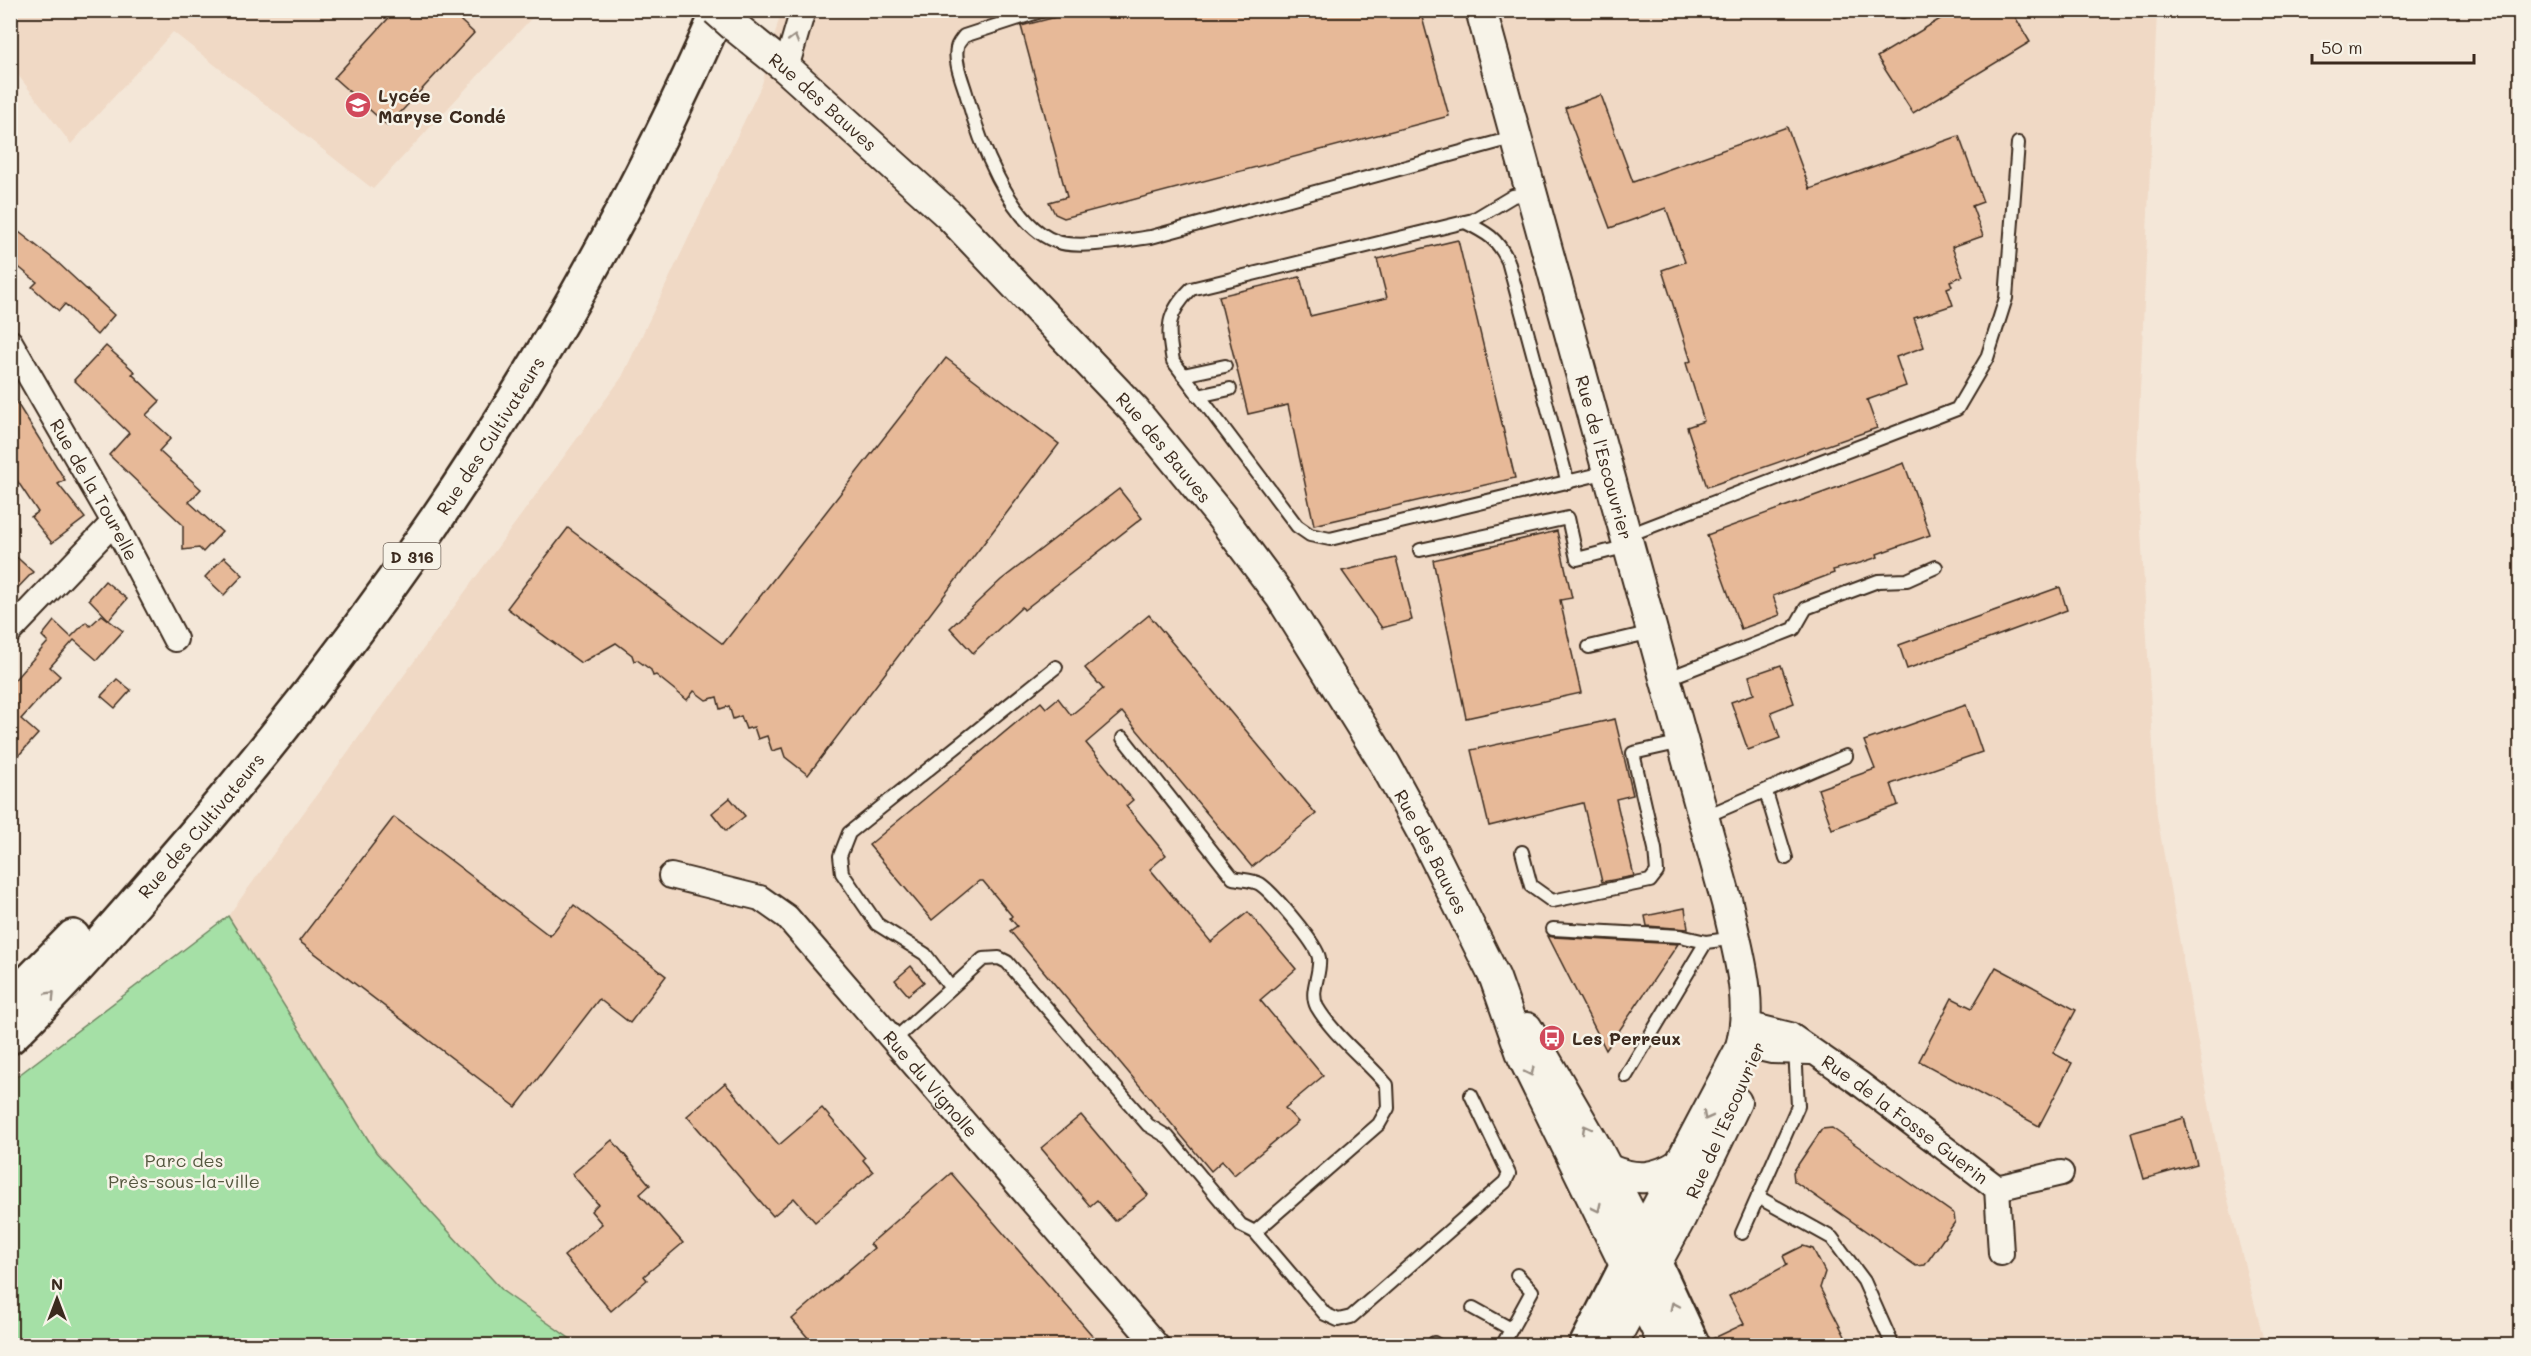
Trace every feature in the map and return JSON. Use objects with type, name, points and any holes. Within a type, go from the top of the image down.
[{"type":"main road","name":"Rue des Cultivateurs","points":[[10,1001],[185,818],[303,671],[383,564],[459,452],[584,244],[662,93],[698,10]]},
{"type":"main road","name":"Rue des Cultivateurs","points":[[10,1037],[163,870],[264,753],[369,617],[415,552],[510,407],[590,272],[723,16]]},
{"type":"main road","points":[[1586,1346],[1643,1273],[1693,1346]]},
{"type":"street","points":[[786,69],[803,10]]},
{"type":"street","name":"Rue de l'Escouvrier","points":[[1481,10],[1727,903],[1728,940],[1745,993],[1753,1036],[1643,1273]]},
{"type":"street","name":"Rue des Bauves","points":[[723,16],[786,69],[949,215],[1135,411],[1220,515],[1281,597],[1385,764],[1426,839],[1495,978],[1543,1054],[1608,1170],[1643,1273]]},
{"type":"street","name":"Rue de la Tourelle","points":[[10,342],[114,522],[175,639]]},
{"type":"street","points":[[10,631],[114,522]]},
{"type":"street","name":"Rue du Vignolle","points":[[671,876],[760,898],[788,917],[1157,1346]]},
{"type":"street","name":"Rue des Bauves","points":[[1495,978],[1522,1057],[1643,1273]]},
{"type":"street","name":"Rue de l'Escouvrier","points":[[1680,1164],[1753,1036]]},
{"type":"street","name":"Rue de la Fosse Guerin","points":[[1753,1036],[1800,1048],[1868,1089],[1997,1188],[2001,1253]]},
{"type":"street","points":[[1608,1170],[1643,1179],[1659,1175],[1680,1164]]},
{"type":"street","points":[[1611,1346],[1678,1193],[1680,1164]]},
{"type":"street","name":"Rue de la Fosse Guerin","points":[[1997,1188],[2061,1173]]},
{"type":"street","points":[[1643,1273],[1665,1346]]},
{"type":"lane","points":[[1044,10],[964,36],[957,47],[958,68],[978,135],[1002,187],[1036,229],[1056,242],[1102,244],[1151,237],[1516,136]]},
{"type":"lane","points":[[1420,550],[1568,518],[1577,559],[1958,409],[1987,358],[2006,298],[2018,143]]},
{"type":"lane","points":[[1531,193],[1513,196],[1465,222],[1191,289],[1176,304],[1168,329],[1173,361],[1297,526],[1310,535],[1330,539],[1373,531],[1608,472]]},
{"type":"lane","points":[[1465,222],[1500,244],[1508,261],[1568,483]]},
{"type":"lane","points":[[1183,375],[1226,366]]},
{"type":"lane","points":[[1198,396],[1230,389]]},
{"type":"lane","points":[[1665,679],[1794,629],[1806,608],[1878,581],[1907,580],[1936,567]]},
{"type":"lane","points":[[1589,647],[1652,632]]},
{"type":"lane","points":[[951,987],[925,954],[877,924],[842,873],[840,856],[844,841],[849,833],[1056,667]]},
{"type":"lane","points":[[1123,738],[1233,878],[1259,883],[1309,936],[1319,955],[1320,971],[1313,997],[1318,1008],[1388,1085],[1388,1108],[1379,1124],[1255,1232]]},
{"type":"lane","points":[[1522,852],[1531,886],[1552,902],[1650,881],[1657,872],[1655,849],[1633,753],[1682,742]]},
{"type":"lane","points":[[1703,817],[1846,756]]},
{"type":"lane","points":[[1766,792],[1786,858]]},
{"type":"lane","points":[[1553,929],[1728,940]]},
{"type":"lane","points":[[1626,1076],[1728,940]]},
{"type":"lane","points":[[894,1040],[983,959],[999,958],[1007,962],[1148,1125],[1168,1137],[1241,1225],[1255,1232],[1325,1314],[1338,1320],[1351,1317],[1505,1182],[1509,1174],[1471,1095]]},
{"type":"lane","points":[[1742,1233],[1798,1106],[1800,1048]]},
{"type":"lane","points":[[1758,1197],[1832,1238],[1864,1281],[1893,1346]]},
{"type":"lane","points":[[1502,1346],[1532,1291],[1517,1275]]},
{"type":"lane","points":[[1473,1308],[1511,1329]]},
{"type":"shaded area","name":"Lycée Maryse Condé","points":[[11,11],[538,11],[373,189],[173,32],[71,144],[11,66]]},
{"type":"shaded area","points":[[781,11],[2157,11],[2137,459],[2157,816],[2222,1176],[2265,1345],[579,1345],[504,1292],[376,1152],[228,916],[622,377],[762,84]]},
{"type":"green space","name":"Parc des Près-sous-la-ville","points":[[228,916],[376,1152],[504,1292],[579,1345],[11,1345],[11,1081]]},
{"type":"building","points":[[396,10],[449,10],[474,33],[388,126],[334,78]]},
{"type":"building","points":[[1083,10],[1420,10],[1449,116],[1064,218],[1055,214],[1049,202],[1067,197],[1021,26]]},
{"type":"building","points":[[1955,10],[2011,10],[2030,42],[1913,113],[1877,57]]},
{"type":"building","points":[[1601,95],[1633,182],[1787,127],[1810,189],[1959,136],[1983,202],[1972,206],[1983,236],[1952,247],[1963,276],[1950,281],[1952,286],[1947,288],[1953,305],[1914,318],[1924,347],[1896,357],[1906,386],[1867,400],[1877,428],[1707,487],[1687,427],[1704,421],[1686,363],[1691,361],[1662,270],[1685,262],[1666,208],[1610,228],[1565,108]]},
{"type":"building","points":[[10,225],[56,261],[114,315],[97,335],[65,304],[59,311],[32,287],[37,282],[10,260]]},
{"type":"building","points":[[1458,240],[1515,478],[1314,525],[1288,405],[1248,414],[1219,296],[1300,277],[1310,316],[1387,298],[1377,259]]},
{"type":"building","points":[[106,346],[135,372],[132,374],[160,401],[146,415],[171,438],[159,451],[201,489],[189,502],[222,532],[203,552],[199,548],[183,550],[183,525],[109,455],[129,433],[74,380]]},
{"type":"building","points":[[946,358],[1059,444],[808,775],[785,757],[782,748],[772,751],[767,736],[758,739],[754,727],[746,729],[741,716],[733,719],[729,706],[720,709],[717,697],[706,700],[694,691],[687,700],[656,675],[653,676],[651,670],[637,660],[634,661],[632,655],[616,643],[581,663],[507,608],[568,528],[723,644]]},
{"type":"building","points":[[10,392],[65,480],[58,484],[85,518],[52,543],[31,517],[38,512],[10,470]]},
{"type":"building","points":[[1904,463],[1930,535],[1877,554],[1878,557],[1833,570],[1834,573],[1773,596],[1780,615],[1741,629],[1707,535]]},
{"type":"building","points":[[1119,489],[1142,518],[1024,610],[1022,607],[973,653],[950,628],[1001,580]]},
{"type":"building","points":[[1557,531],[1572,598],[1560,600],[1581,693],[1466,718],[1433,560]]},
{"type":"building","points":[[10,551],[33,572],[10,596]]},
{"type":"building","points":[[224,557],[243,575],[224,595],[205,577]]},
{"type":"building","points":[[1396,558],[1412,620],[1382,628],[1342,571]]},
{"type":"building","points":[[105,581],[127,599],[109,620],[89,599]]},
{"type":"building","points":[[2060,587],[2067,610],[1907,669],[1899,645]]},
{"type":"building","points":[[102,615],[123,631],[97,660],[74,640],[50,667],[60,676],[21,719],[38,734],[10,765],[10,685],[48,642],[42,636],[54,621],[71,637],[86,622],[90,626]]},
{"type":"building","points":[[1149,615],[1316,814],[1252,867],[1122,712],[1086,743],[1133,800],[1126,806],[1166,855],[1150,869],[1211,942],[1248,912],[1296,969],[1260,1000],[1323,1076],[1285,1108],[1298,1122],[1234,1175],[1222,1161],[1211,1171],[1010,931],[1017,926],[1010,918],[1012,916],[983,881],[979,881],[932,920],[869,845],[1041,702],[1046,708],[1058,698],[1071,715],[1103,689],[1085,668]]},
{"type":"building","points":[[1781,665],[1794,703],[1771,712],[1780,738],[1748,750],[1731,702],[1754,694],[1749,676]]},
{"type":"building","points":[[117,679],[131,690],[115,708],[101,696]]},
{"type":"building","points":[[1966,705],[1982,752],[1891,784],[1898,805],[1832,829],[1818,789],[1875,769],[1864,741]]},
{"type":"building","points":[[1615,719],[1633,795],[1616,799],[1634,876],[1602,882],[1583,803],[1489,826],[1471,750]]},
{"type":"building","points":[[730,798],[745,816],[726,831],[712,813]]},
{"type":"building","points":[[394,817],[550,936],[574,905],[666,976],[630,1023],[599,999],[516,1107],[299,941]]},
{"type":"building","points":[[1685,908],[1688,929],[1647,926],[1645,916]]},
{"type":"building","points":[[1548,936],[1553,937],[1678,944],[1606,1050]]},
{"type":"building","points":[[911,966],[924,982],[908,995],[895,980]]},
{"type":"building","points":[[1996,967],[2076,1010],[2053,1053],[2072,1063],[2039,1126],[1919,1061],[1952,998],[1972,1008]]},
{"type":"building","points":[[725,1083],[779,1145],[822,1108],[865,1158],[863,1160],[873,1172],[815,1222],[794,1198],[773,1216],[687,1116]]},
{"type":"building","points":[[1081,1115],[1148,1195],[1115,1221],[1097,1200],[1090,1206],[1041,1148]]},
{"type":"building","points":[[2184,1118],[2197,1164],[2144,1179],[2131,1133]]},
{"type":"building","points":[[1832,1128],[1954,1214],[1955,1222],[1925,1265],[1916,1266],[1794,1181],[1793,1172],[1822,1129]]},
{"type":"building","points":[[612,1140],[650,1185],[640,1194],[683,1243],[644,1276],[647,1280],[611,1311],[564,1256],[602,1224],[591,1211],[598,1204],[572,1174]]},
{"type":"building","points":[[951,1173],[1100,1346],[815,1346],[792,1319],[874,1248],[870,1244]]},
{"type":"building","points":[[1803,1246],[1813,1249],[1825,1272],[1820,1288],[1850,1346],[1711,1346],[1710,1340],[1744,1324],[1729,1296],[1787,1265],[1783,1256]]},
{"type":"place","name":"Lycée Maryse Condé","points":[[358,105]]},
{"type":"place","name":"Les Perreux","points":[[1552,1038]]}]
